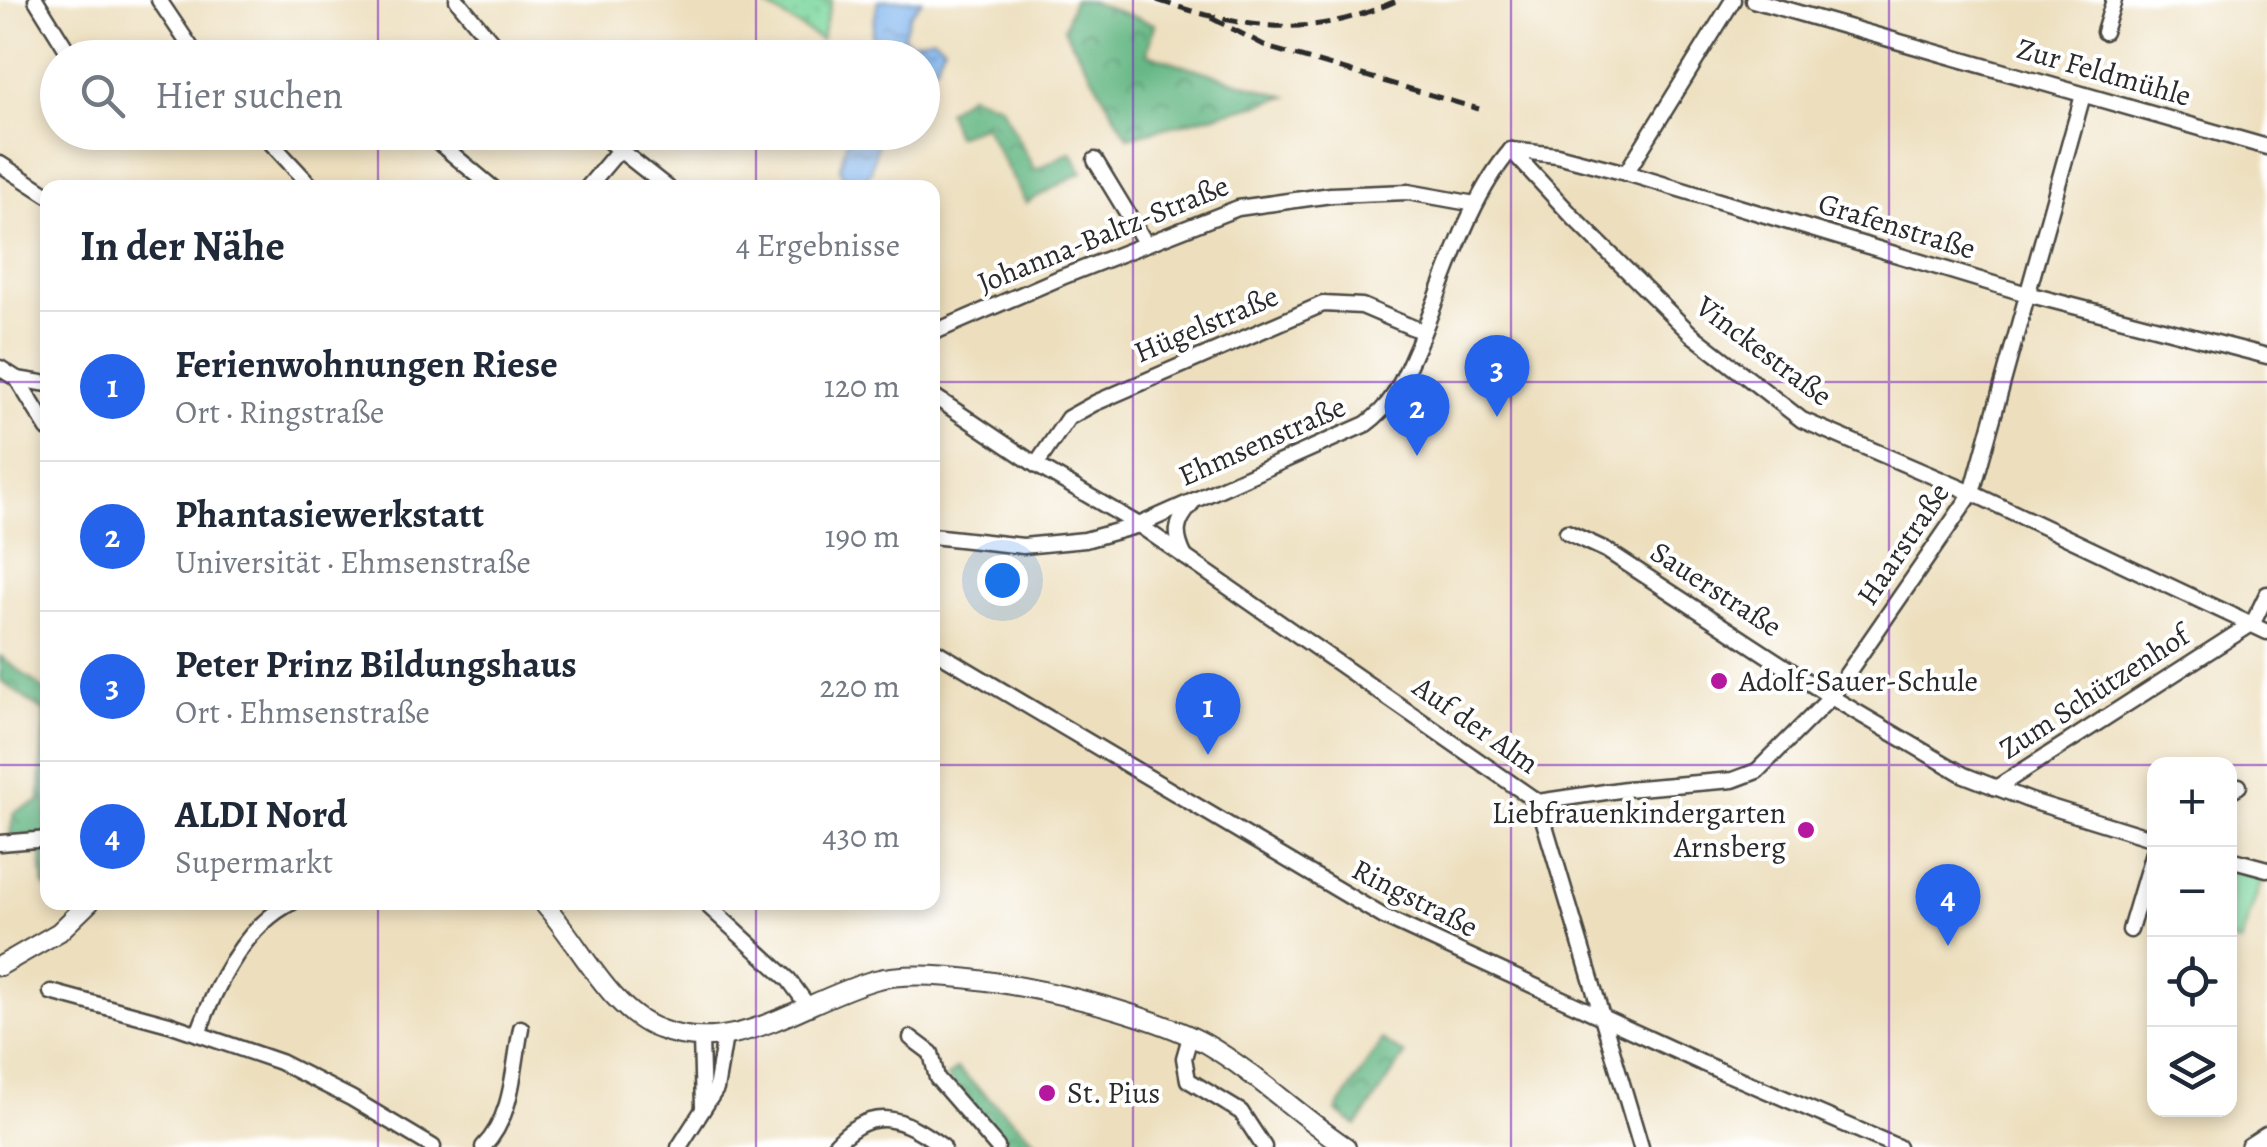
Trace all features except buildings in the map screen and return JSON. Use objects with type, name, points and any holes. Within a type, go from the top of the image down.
[{"type":"street","points":[[36,0],[61,40]]},
{"type":"street","points":[[160,0],[186,40]]},
{"type":"street","points":[[457,0],[490,40]]},
{"type":"street","points":[[1626,173],[1733,0]]},
{"type":"street","name":"Zur Feldmühle","points":[[1754,0],[2267,147]]},
{"type":"street","points":[[2104,32],[2114,0]]},
{"type":"street","name":"Haarstraße","points":[[1538,802],[1626,789],[1733,780],[1756,772],[1831,698],[1972,494],[2084,95]]},
{"type":"street","points":[[278,150],[306,180]]},
{"type":"street","points":[[448,150],[483,180]]},
{"type":"street","points":[[594,180],[619,150],[658,180]]},
{"type":"street","name":"Grafenstraße","points":[[1510,150],[1557,155],[1626,173],[2027,294],[2267,356]]},
{"type":"street","name":"Ehmsenstraße","points":[[940,537],[1023,546],[1085,540],[1139,526],[1376,417],[1386,410],[1424,332],[1482,186],[1510,150]]},
{"type":"street","name":"Vinckestraße","points":[[1510,150],[1690,334],[1802,420],[1972,494],[2267,632]]},
{"type":"street","points":[[1095,160],[1146,244]]},
{"type":"street","points":[[0,164],[40,190]]},
{"type":"street","name":"Johanna-Baltz-Straße","points":[[940,330],[1238,208],[1331,195],[1408,192],[1475,204]]},
{"type":"street","name":"Hügelstraße","points":[[1036,465],[1068,418],[1094,403],[1323,304],[1362,306],[1424,332]]},
{"type":"street","points":[[0,368],[17,380],[40,416]]},
{"type":"street","points":[[17,380],[40,383]]},
{"type":"street","name":"Auf der Alm","points":[[940,400],[1036,465],[1139,526],[1538,802],[1641,1147]]},
{"type":"street","points":[[1185,558],[1177,542],[1176,528],[1194,502]]},
{"type":"street","name":"Sauerstraße","points":[[1567,532],[1606,550],[1831,698]]},
{"type":"street","points":[[2253,623],[2267,594]]},
{"type":"street","name":"Zum Schützenhof","points":[[1831,698],[1964,775],[1996,788],[2253,623]]},
{"type":"street","name":"Ringstraße","points":[[940,655],[1384,917],[1702,1063],[1898,1147]]},
{"type":"street","points":[[1996,788],[2147,837]]},
{"type":"street","points":[[0,843],[40,840]]},
{"type":"street","points":[[2237,861],[2267,869]]},
{"type":"street","points":[[2130,930],[2147,873]]},
{"type":"street","points":[[0,966],[58,932],[81,910]]},
{"type":"street","points":[[198,1034],[207,1007],[252,935],[281,910]]},
{"type":"street","points":[[548,910],[634,1016],[659,1030],[700,1039],[725,1036],[766,1024],[874,980],[956,976],[1096,1006],[1190,1037],[1230,1060],[1346,1147]]},
{"type":"street","points":[[713,910],[789,980],[808,1006]]},
{"type":"street","points":[[50,992],[280,1062],[351,1098],[433,1147]]},
{"type":"street","points":[[483,1147],[505,1115],[520,1028]]},
{"type":"street","points":[[679,1147],[720,1074],[725,1036]]},
{"type":"street","points":[[1190,1037],[1184,1058],[1188,1080],[1240,1112],[1264,1147]]},
{"type":"street","points":[[911,1038],[931,1052],[937,1078],[997,1147]]},
{"type":"street","points":[[700,1039],[704,1108]]},
{"type":"street","points":[[834,1147],[859,1124],[882,1119],[904,1122],[942,1147]]},
{"type":"street","points":[[2250,1147],[2267,1136]]},
{"type":"green space","points":[[757,0],[832,0],[821,40]]},
{"type":"green space","points":[[1073,0],[1086,0],[1154,24],[1147,54],[1287,97],[1128,137],[1064,29]]},
{"type":"green space","points":[[969,95],[1000,105],[1035,170],[1071,152],[1082,172],[1026,203],[984,125],[956,136],[947,111]]},
{"type":"green space","points":[[0,656],[40,687],[40,709],[0,680]]},
{"type":"green space","points":[[40,801],[40,845],[39,835],[10,835],[14,812]]},
{"type":"green space","points":[[2237,872],[2262,879],[2240,943],[2237,942]]},
{"type":"green space","points":[[1382,1040],[1405,1055],[1357,1126],[1336,1111]]},
{"type":"green space","points":[[957,1069],[1043,1147],[1009,1147],[947,1077]]},
{"type":"water","points":[[878,0],[922,0],[910,15],[903,37],[908,40],[871,40]]},
{"type":"water","points":[[844,150],[876,150],[865,180],[842,176]]},
{"type":"railway","points":[[1157,0],[1220,18],[1278,26],[1336,21],[1398,0]]},
{"type":"railway","points":[[1211,18],[1270,48],[1479,109]]},
{"type":"place","name":"Peter Prinz Bildungshaus","points":[[1497,417]]},
{"type":"place","name":"Phantasiewerkstatt","points":[[1417,456]]},
{"type":"place","name":"Adolf-Sauer-Schule","points":[[1719,681]]},
{"type":"place","name":"Ferienwohnungen Riese","points":[[1208,755]]},
{"type":"place","name":"Liebfrauenkindergarten Arnsberg","points":[[1806,830]]},
{"type":"place","name":"ALDI Nord","points":[[1948,946]]},
{"type":"place","name":"St. Pius","points":[[1047,1093]]}]
